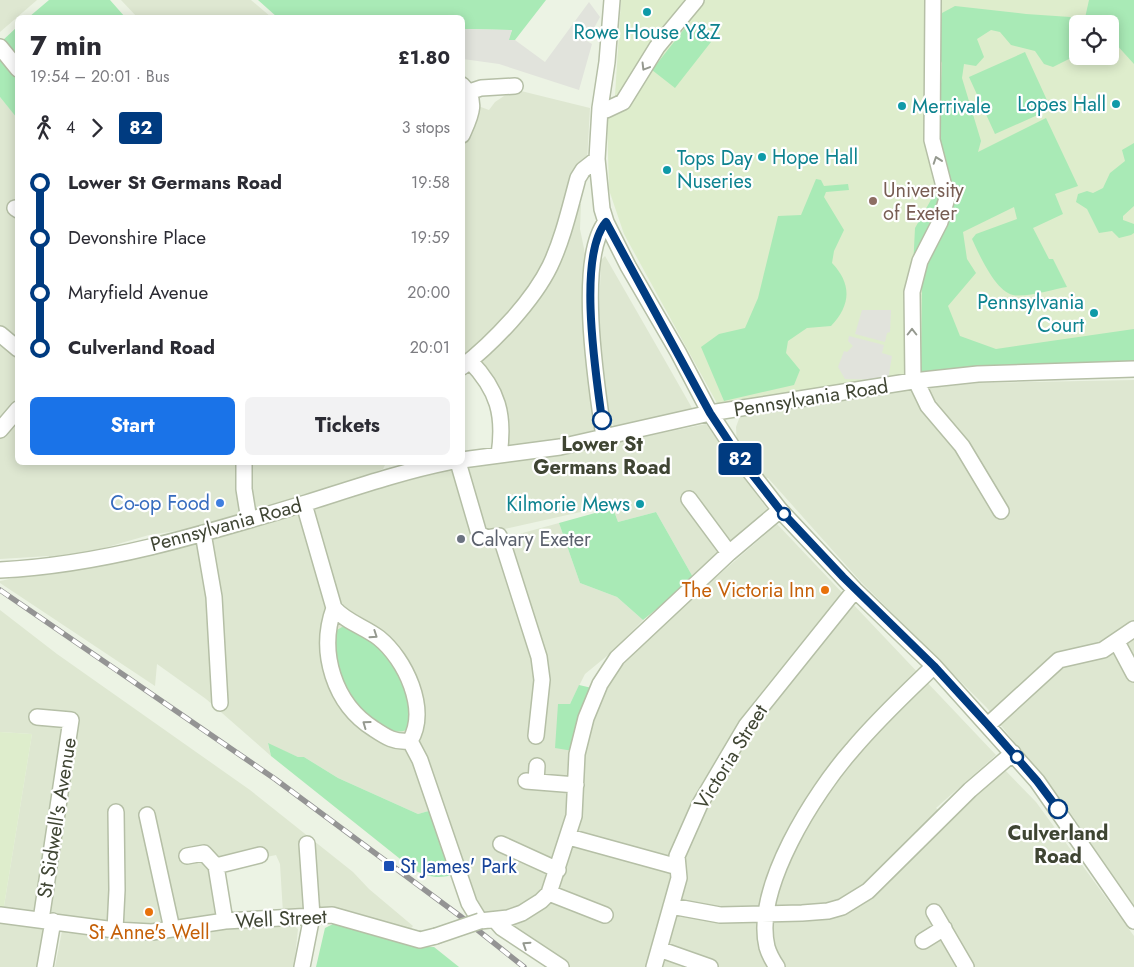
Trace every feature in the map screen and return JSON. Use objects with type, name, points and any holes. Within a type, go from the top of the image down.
[{"type":"street","points":[[612,0],[610,34],[600,108],[597,159],[600,200],[606,222],[710,413],[741,460],[780,510],[855,590],[934,666],[1013,753],[1052,801],[1134,921]]},
{"type":"street","points":[[600,108],[606,110],[623,102],[657,47],[696,0]]},
{"type":"street","points":[[933,0],[932,140],[947,198],[940,222],[920,260],[912,292],[915,381],[928,406],[962,446],[1001,511]]},
{"type":"street","points":[[0,47],[15,65]]},
{"type":"street","points":[[465,127],[473,106],[466,88],[515,86]]},
{"type":"street","points":[[499,455],[502,424],[495,394],[485,376],[466,364],[525,302],[550,266],[578,178],[583,170],[597,159]]},
{"type":"street","points":[[604,437],[597,388],[592,329],[591,262],[598,232],[606,222]]},
{"type":"street","points":[[0,334],[15,346]]},
{"type":"street","name":"Pennsylvania Road","points":[[465,460],[550,449],[710,413],[915,381],[978,374],[1134,369]]},
{"type":"street","points":[[0,430],[15,412]]},
{"type":"street","points":[[244,465],[244,489],[249,520]]},
{"type":"street","points":[[389,477],[394,465]]},
{"type":"street","name":"Pennsylvania Road","points":[[0,570],[43,568],[203,533],[304,504],[407,471],[434,465]]},
{"type":"street","points":[[459,465],[479,534],[487,538],[499,536],[503,544],[539,657],[542,680],[536,736]]},
{"type":"street","points":[[689,499],[729,553]]},
{"type":"street","points":[[304,504],[334,608],[327,647],[332,675],[338,690],[347,704],[363,722],[388,738],[401,742],[410,741]]},
{"type":"street","points":[[605,915],[550,893],[574,816],[577,754],[586,718],[600,684],[617,658],[729,553],[780,510]]},
{"type":"street","points":[[203,533],[214,597],[220,703]]},
{"type":"street","name":"Victoria Street","points":[[654,967],[679,878],[677,856],[700,804],[746,726],[855,590]]},
{"type":"street","points":[[334,608],[346,618],[381,640],[404,668],[415,702],[417,721],[410,741],[420,760],[469,903],[487,921],[502,928],[561,967]]},
{"type":"street","points":[[988,725],[1059,660],[1103,650],[1134,629]]},
{"type":"street","points":[[1117,642],[1134,674]]},
{"type":"street","points":[[777,967],[767,948],[766,914],[770,892],[801,823],[821,791],[851,751],[934,666]]},
{"type":"street","name":"St Sidwell's Avenue","points":[[37,717],[71,720],[47,921]]},
{"type":"street","points":[[672,906],[720,914],[828,911],[842,907],[868,891],[970,790],[1013,753]]},
{"type":"street","points":[[537,766],[531,781],[576,785]]},
{"type":"street","points":[[115,930],[117,890],[116,812]]},
{"type":"street","points":[[147,815],[172,929]]},
{"type":"street","points":[[569,837],[678,867]]},
{"type":"street","points":[[302,967],[312,916],[308,844]]},
{"type":"street","points":[[501,844],[558,870]]},
{"type":"street","points":[[187,856],[204,853],[216,866],[225,922]]},
{"type":"street","points":[[216,866],[260,855]]},
{"type":"street","name":"Well Street","points":[[0,915],[115,930],[152,932],[225,922],[339,916],[420,940],[522,913],[550,893]]},
{"type":"street","points":[[934,912],[966,967]]},
{"type":"street","points":[[45,967],[47,921]]},
{"type":"street","points":[[923,941],[944,928]]},
{"type":"street","points":[[659,949],[710,967]]},
{"type":"shaded area","points":[[0,0],[37,0],[20,15],[15,15],[15,19],[0,32]]},
{"type":"shaded area","points":[[121,0],[251,0],[269,15],[135,15]]},
{"type":"shaded area","name":"University of Exeter","points":[[621,0],[1134,0],[1134,360],[718,405],[624,234],[609,190],[607,119],[615,96]]},
{"type":"shaded area","points":[[589,2],[600,17],[587,41],[592,44],[579,90],[499,64],[465,59],[465,29],[512,30],[509,40],[515,40],[545,62]]},
{"type":"shaded area","points":[[521,91],[590,108],[587,162],[543,272],[514,310],[465,358],[465,101],[489,110],[495,102],[504,96]]},
{"type":"shaded area","points":[[0,97],[15,114],[15,465],[385,465],[383,469],[331,488],[238,516],[183,530],[149,535],[50,561],[49,556],[0,559]]},
{"type":"shaded area","points":[[574,204],[581,204],[580,229],[590,278],[595,430],[552,441],[505,448],[478,360],[530,302]]},
{"type":"shaded area","points":[[605,256],[692,408],[659,418],[614,426],[607,418],[598,341],[601,260]]},
{"type":"shaded area","points":[[862,310],[891,310],[890,332],[887,333],[885,342],[855,334]]},
{"type":"shaded area","points":[[849,336],[884,345],[882,353],[892,356],[888,380],[845,379],[838,367],[844,351],[847,352],[853,346],[848,341]]},
{"type":"shaded area","points":[[1134,380],[1134,907],[1067,808],[987,708],[861,582],[768,478],[764,479],[737,448],[736,427],[740,416],[897,391],[978,383]]},
{"type":"shaded area","points":[[706,424],[768,510],[694,579],[656,512],[618,522],[613,508],[594,509],[487,533],[466,464],[565,453]]},
{"type":"shaded area","points":[[452,469],[475,546],[559,523],[580,583],[617,597],[643,620],[613,651],[585,674],[570,704],[555,748],[568,748],[571,791],[570,815],[544,889],[533,902],[515,911],[482,914],[432,810],[418,814],[338,778],[304,757],[298,757],[268,744],[271,756],[206,699],[157,664],[155,686],[0,583],[0,581],[44,572],[120,562],[321,504]]},
{"type":"shaded area","points":[[777,524],[996,755],[936,808],[948,817],[1002,767],[1036,802],[1134,936],[1134,967],[553,967],[489,927],[551,897],[573,848],[585,749],[597,702],[620,668],[665,622]]},
{"type":"shaded area","points":[[0,610],[57,654],[250,790],[353,872],[369,889],[413,926],[408,932],[283,913],[280,864],[276,855],[219,867],[227,916],[163,926],[132,925],[3,912],[32,734],[0,732]]},
{"type":"shaded area","points":[[0,732],[32,734],[3,912],[0,911]]},
{"type":"shaded area","points":[[0,918],[49,927],[43,967],[0,967]]},
{"type":"shaded area","points":[[289,923],[298,929],[294,967],[55,967],[62,931],[128,941],[223,928]]},
{"type":"green space","points":[[49,0],[110,0],[123,15],[31,15]]},
{"type":"green space","points":[[258,0],[546,0],[515,40],[508,40],[512,30],[465,29],[465,15],[275,15]]},
{"type":"green space","points":[[1089,0],[1134,0],[1134,64],[1119,48],[1119,15],[1086,15]]},
{"type":"green space","points":[[955,6],[1069,17],[1069,59],[1053,67],[1044,64],[1035,51],[1011,45],[1000,32],[991,30],[977,39],[984,57],[976,66],[964,64],[962,78],[981,141],[978,152],[1046,118],[1078,186],[1055,194],[1063,214],[1033,228],[1049,259],[1053,259],[1067,287],[1019,296],[1013,295],[1000,287],[988,271],[972,239],[976,234],[1017,219],[1014,207],[963,232],[967,259],[976,273],[948,306],[960,336],[996,349],[1134,329],[1134,364],[921,372],[922,282],[913,268],[915,228],[932,198],[947,183],[938,148],[942,63],[936,52],[942,13]]},
{"type":"green space","points":[[688,24],[711,42],[675,88],[652,70]]},
{"type":"green space","points":[[15,29],[15,59],[1,42]]},
{"type":"green space","points":[[0,52],[15,72],[15,116],[0,97]]},
{"type":"green space","points":[[1025,52],[1051,109],[995,134],[969,77]]},
{"type":"green space","points":[[1134,143],[1134,206],[1123,216],[1123,220],[1134,224],[1134,233],[1119,238],[1112,231],[1099,233],[1087,209],[1076,202],[1078,194],[1087,191],[1093,193],[1103,188],[1110,173],[1125,161],[1122,150]]},
{"type":"green space","points":[[816,179],[821,180],[824,186],[848,184],[849,190],[826,192],[824,197],[844,230],[834,251],[832,263],[839,271],[846,287],[845,302],[842,310],[831,326],[807,328],[788,341],[786,353],[800,370],[794,385],[724,401],[701,347],[719,334],[745,328],[758,298],[778,216],[801,215]]},
{"type":"green space","points":[[613,508],[618,522],[656,512],[694,579],[643,620],[617,597],[580,583],[559,523]]},
{"type":"green space","points":[[342,627],[365,634],[382,650],[396,669],[406,691],[411,715],[410,725],[405,731],[394,731],[381,726],[358,704],[348,690],[336,658],[335,643],[337,630]]},
{"type":"green space","points":[[579,685],[592,688],[573,751],[555,748],[558,704],[570,704]]},
{"type":"green space","points":[[268,743],[298,757],[304,757],[338,778],[418,814],[432,810],[456,874],[435,877],[414,870],[271,756]]},
{"type":"green space","points":[[335,923],[415,947],[434,947],[459,967],[316,967],[325,928]]},
{"type":"railway","points":[[0,590],[275,779],[460,916],[524,967]]},
{"type":"bus line","name":"82","points":[[602,420],[592,329],[591,262],[598,232],[606,222],[628,266],[678,352],[710,413],[741,460],[780,510],[855,590],[870,602],[934,666],[1037,781],[1058,809]]},
{"type":"place","name":"Rowe House Y&Z","points":[[647,12]]},
{"type":"place","name":"Lopes Hall","points":[[1116,104]]},
{"type":"place","name":"Merrivale","points":[[902,106]]},
{"type":"place","name":"Hope Hall","points":[[762,157]]},
{"type":"place","name":"Tops Day Nuseries","points":[[667,170]]},
{"type":"place","name":"University of Exeter","points":[[873,201]]},
{"type":"place","name":"Pennsylvania Court","points":[[1094,313]]},
{"type":"place","name":"Lower St Germans Road","points":[[602,420]]},
{"type":"place","name":"Co-op Food","points":[[220,503]]},
{"type":"place","name":"Kilmorie Mews","points":[[640,504]]},
{"type":"place","name":"Calvary Exeter","points":[[461,539]]},
{"type":"place","name":"The Victoria Inn","points":[[825,590]]},
{"type":"place","name":"Culverland Road","points":[[1058,809]]},
{"type":"place","name":"St James' Park","points":[[389,866]]},
{"type":"place","name":"St Anne's Well","points":[[149,912]]}]
